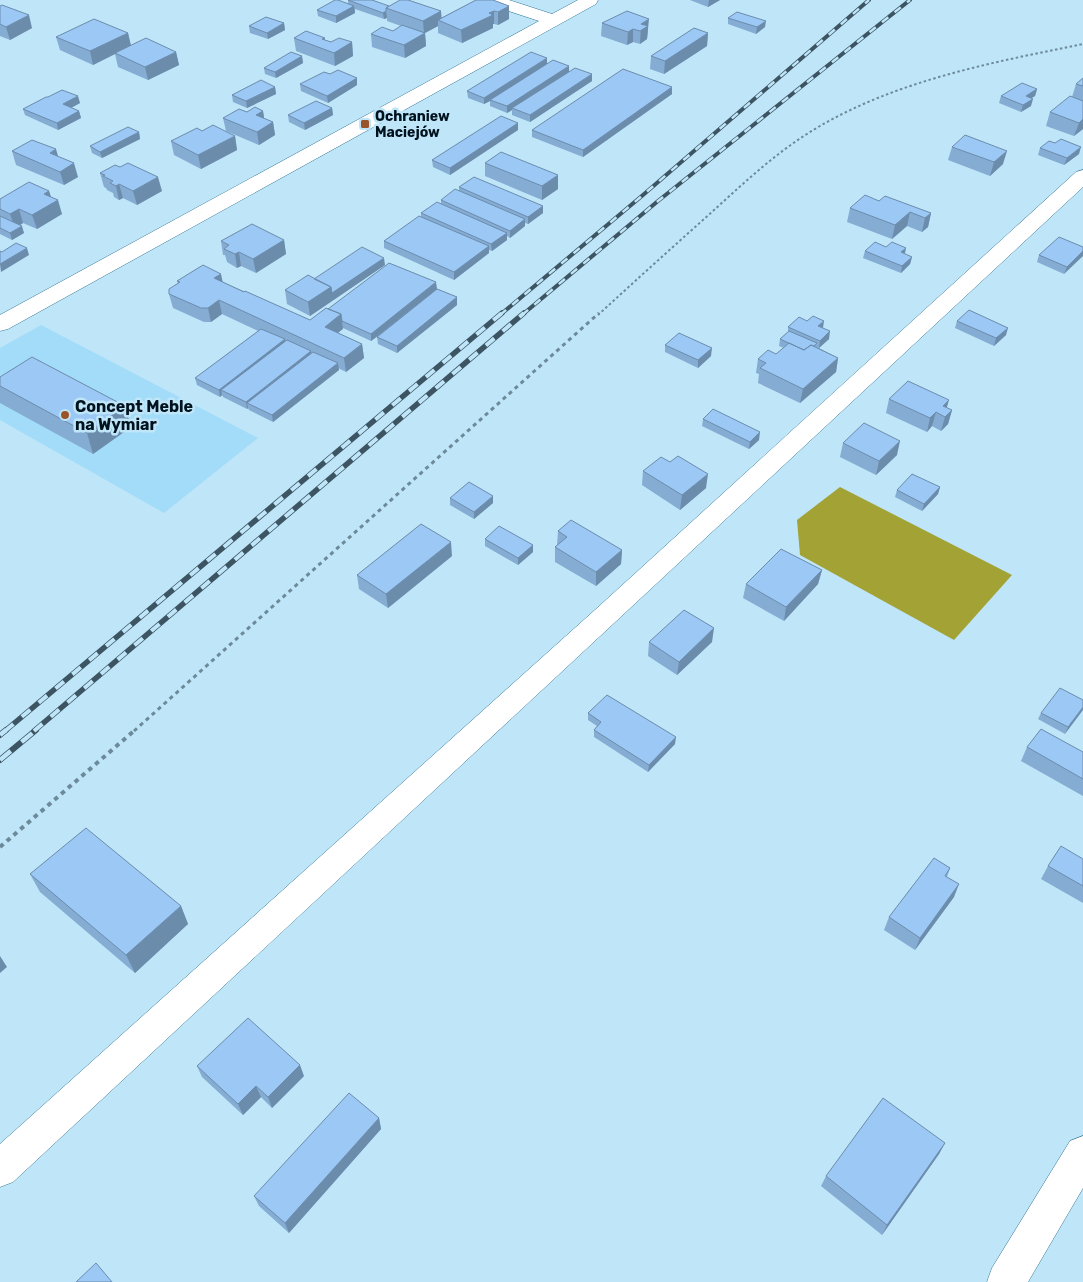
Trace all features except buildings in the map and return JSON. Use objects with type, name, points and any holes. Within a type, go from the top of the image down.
[{"type":"street","points":[[493,0],[553,20]]},
{"type":"street","points":[[0,324],[590,0]]},
{"type":"street","points":[[0,1169],[1083,176]]},
{"type":"street","points":[[1006,1282],[1083,1154]]},
{"type":"path","points":[[0,847],[173,697],[776,154],[825,123],[891,93],[989,63],[1083,44]]},
{"type":"shaded area","points":[[41,325],[258,438],[164,513],[0,420],[0,348]]},
{"type":"shaded area","points":[[840,487],[1012,575],[954,640],[800,555],[797,520]]},
{"type":"railway","points":[[500,315],[643,195],[869,0]]},
{"type":"railway","points":[[522,315],[658,201],[910,0]]},
{"type":"railway","points":[[5,731],[502,313]]},
{"type":"railway","points":[[34,731],[524,313]]},
{"type":"railway","points":[[0,735],[6,730]]},
{"type":"railway","points":[[0,760],[36,730]]},
{"type":"place","name":"Ochraniew Maciejów","points":[[365,124]]},
{"type":"place","name":"Concept Meble na Wymiar","points":[[65,415]]}]
